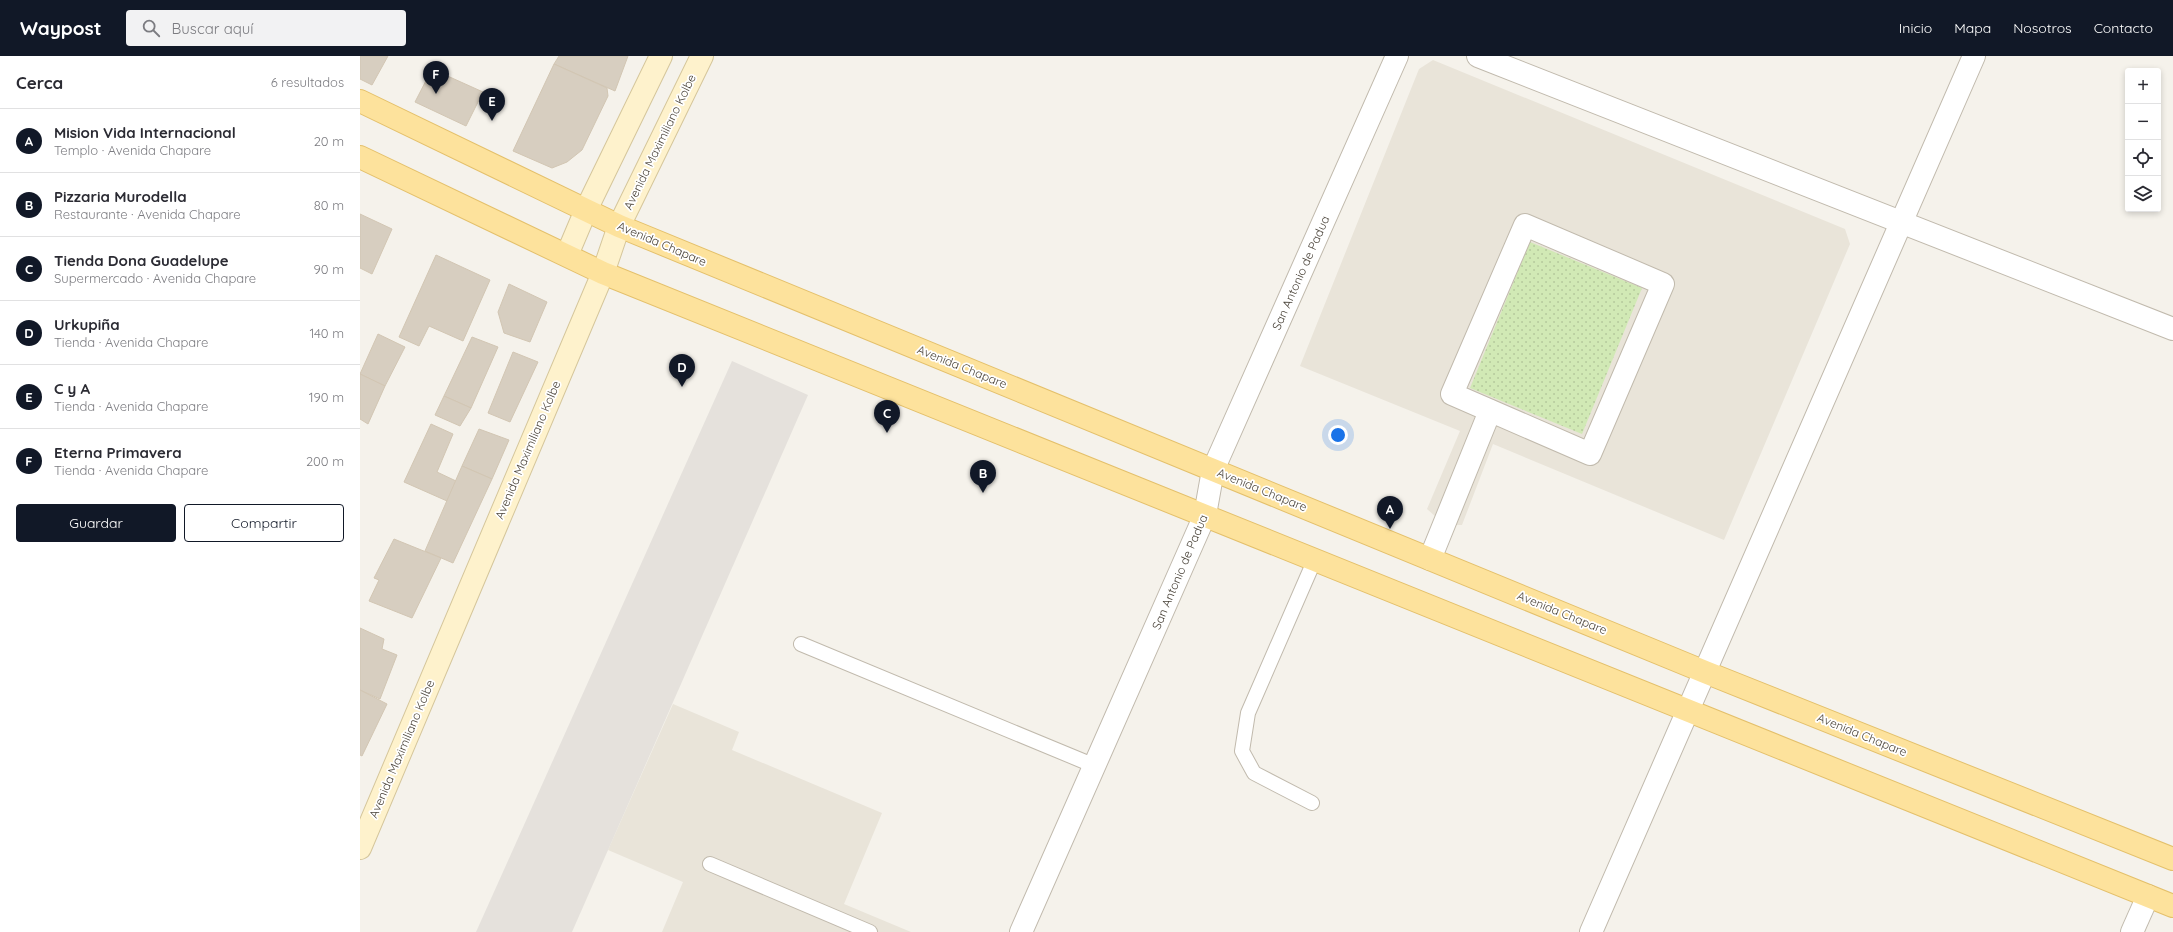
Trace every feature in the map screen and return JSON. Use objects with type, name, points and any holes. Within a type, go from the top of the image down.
[{"type":"main road","points":[[567,255],[586,210],[661,56]]},
{"type":"main road","name":"Avenida Maximiliano Kolbe","points":[[360,848],[603,273],[619,226],[702,56]]},
{"type":"main road","name":"Avenida Chapare","points":[[360,101],[619,226],[1705,672],[2173,858]]},
{"type":"main road","points":[[360,158],[603,273],[2173,906]]},
{"type":"street","name":"San Antonio de Padua","points":[[1021,932],[1205,515],[1213,470],[1397,56]]},
{"type":"street","points":[[1478,56],[2173,329]]},
{"type":"street","points":[[1591,932],[1974,56]]},
{"type":"street","points":[[1525,225],[1663,284],[1590,454],[1490,411],[1452,394],[1525,225]]},
{"type":"street","points":[[1430,559],[1490,411]]},
{"type":"street","points":[[2132,932],[2148,896]]},
{"type":"lane","points":[[1312,802],[1254,773],[1242,751],[1248,713],[1314,559]]},
{"type":"lane","points":[[801,644],[1095,766]]},
{"type":"lane","points":[[710,864],[870,932]]},
{"type":"shaded area","points":[[1433,60],[1845,229],[1850,244],[1724,540],[1493,444],[1462,525],[1445,525],[1427,509],[1460,431],[1300,366],[1419,69]]},
{"type":"shaded area","points":[[732,361],[808,395],[572,932],[476,932]]},
{"type":"shaded area","points":[[673,704],[739,732],[732,750],[882,813],[844,904],[911,932],[662,932],[683,882],[608,850]]},
{"type":"green space","points":[[1530,242],[1642,288],[1582,434],[1470,388]]},
{"type":"building","points":[[360,56],[388,56],[372,85],[360,79]]},
{"type":"building","points":[[559,56],[628,56],[615,91],[554,64]]},
{"type":"building","points":[[554,64],[607,88],[608,96],[582,150],[567,162],[552,168],[513,151]]},
{"type":"building","points":[[432,69],[483,92],[466,126],[415,102]]},
{"type":"building","points":[[360,214],[392,229],[372,274],[360,268]]},
{"type":"building","points":[[436,255],[490,280],[463,341],[429,326],[419,346],[399,337]]},
{"type":"building","points":[[509,284],[547,302],[530,342],[504,333],[498,312]]},
{"type":"building","points":[[378,334],[405,347],[385,386],[360,374]]},
{"type":"building","points":[[472,337],[498,347],[471,408],[444,396]]},
{"type":"building","points":[[513,352],[538,362],[510,422],[488,413]]},
{"type":"building","points":[[360,374],[385,386],[368,424],[360,419]]},
{"type":"building","points":[[444,396],[471,408],[460,426],[435,415]]},
{"type":"building","points":[[431,424],[453,434],[437,472],[456,481],[447,501],[404,482]]},
{"type":"building","points":[[479,429],[509,440],[492,479],[462,466]]},
{"type":"building","points":[[462,466],[492,479],[453,563],[425,551]]},
{"type":"building","points":[[394,539],[441,558],[412,618],[369,601],[379,580],[374,578]]},
{"type":"building","points":[[360,628],[384,639],[382,649],[397,655],[380,699],[360,690]]},
{"type":"building","points":[[360,690],[387,704],[362,756],[360,755]]},
{"type":"place","name":"Eterna Primavera","points":[[436,94]]},
{"type":"place","name":"C y A","points":[[492,121]]},
{"type":"place","name":"Urkupiña","points":[[682,387]]},
{"type":"place","name":"Tienda Dona Guadelupe","points":[[887,433]]},
{"type":"place","name":"Pizzaria Murodella","points":[[983,493]]},
{"type":"place","name":"Mision Vida Internacional","points":[[1390,529]]}]
